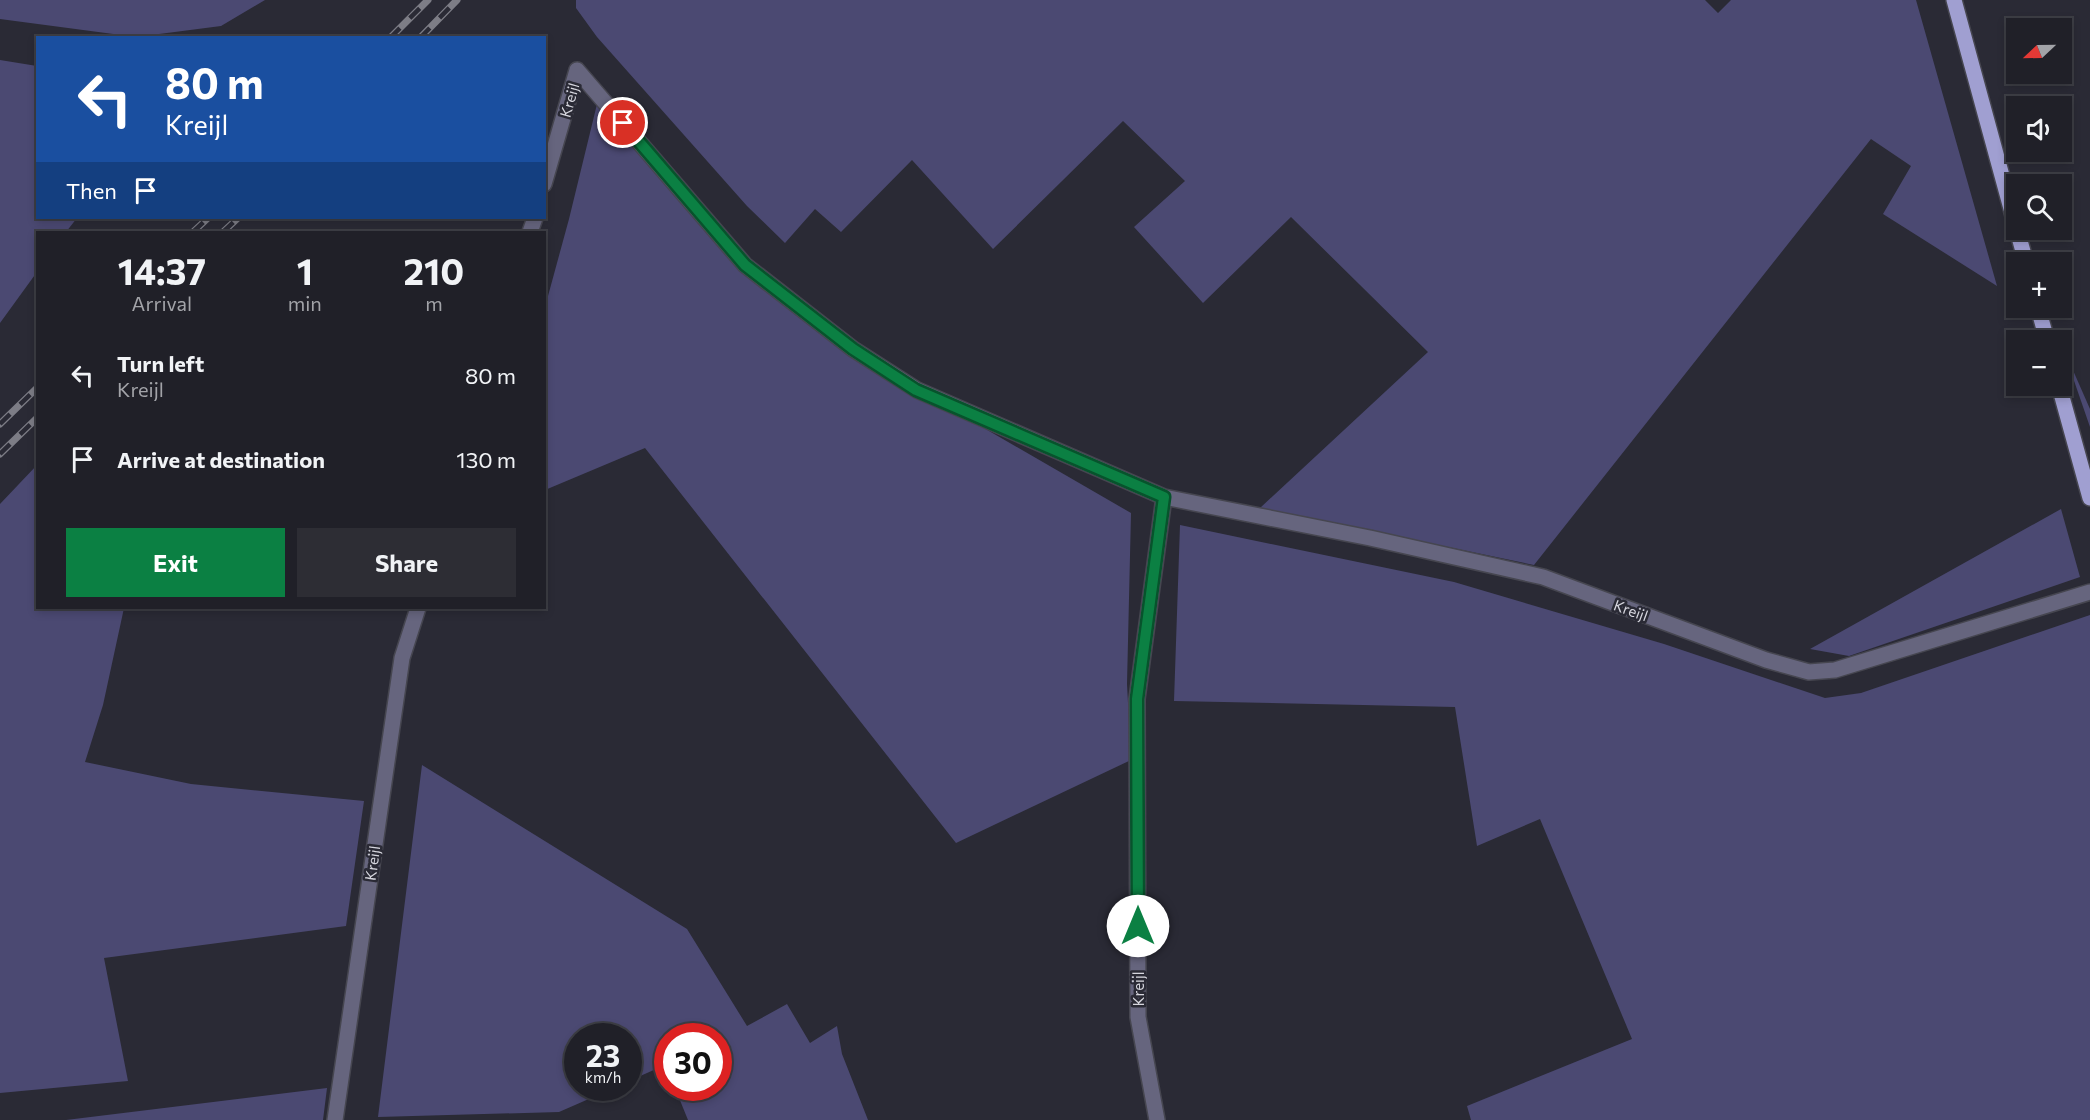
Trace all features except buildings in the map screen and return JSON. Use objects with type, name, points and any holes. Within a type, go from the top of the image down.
[{"type":"main road","points":[[1954,0],[2006,191]]},
{"type":"main road","points":[[2062,396],[2090,498]]},
{"type":"street","name":"Kreijl","points":[[546,177],[578,70],[745,265],[853,349],[916,390],[1164,497],[1370,538],[1543,577],[1766,660],[1809,672],[1835,670],[2090,592]]},
{"type":"street","name":"Kreijl","points":[[1157,1120],[1138,1017],[1137,699],[1164,497]]},
{"type":"street","name":"Kreijl","points":[[335,1120],[402,658],[418,609]]},
{"type":"shaded area","points":[[0,0],[265,0],[221,26],[144,36],[0,19]]},
{"type":"shaded area","points":[[576,0],[1705,0],[1718,13],[1731,0],[1916,0],[1997,286],[1883,214],[1911,166],[1871,139],[1534,565],[1260,508],[1428,352],[1291,217],[1203,303],[1134,227],[1185,181],[1123,121],[993,249],[912,160],[841,232],[815,209],[785,243],[747,206],[597,37],[576,8]]},
{"type":"shaded area","points":[[0,60],[36,66],[36,219],[76,219],[67,231],[36,231],[36,273],[0,323]]},
{"type":"shaded area","points":[[598,100],[818,332],[1131,513],[1127,684],[1131,760],[956,843],[645,448],[546,490],[546,303]]},
{"type":"shaded area","points":[[2072,368],[2090,409],[2090,427],[2072,375]]},
{"type":"shaded area","points":[[36,466],[36,609],[124,609],[103,705],[85,762],[191,784],[364,801],[346,926],[104,958],[128,1081],[0,1093],[0,504]]},
{"type":"shaded area","points":[[2061,509],[2080,577],[1849,656],[1810,649]]},
{"type":"shaded area","points":[[1180,525],[1454,582],[1664,644],[1825,698],[1861,693],[2090,615],[2090,1120],[1471,1120],[1467,1106],[1632,1039],[1540,819],[1477,846],[1455,707],[1174,701]]},
{"type":"shaded area","points":[[422,765],[687,929],[747,1026],[787,1004],[810,1043],[837,1026],[842,1054],[868,1120],[688,1120],[680,1101],[732,1101],[732,1023],[654,1023],[654,1070],[642,1075],[642,1023],[564,1023],[564,1101],[584,1101],[559,1112],[378,1117]]},
{"type":"shaded area","points":[[327,1088],[323,1120],[66,1120]]},
{"type":"railway","points":[[392,36],[428,0]]},
{"type":"railway","points":[[422,36],[457,0]]},
{"type":"railway","points":[[194,231],[207,219]]},
{"type":"railway","points":[[224,231],[237,219]]},
{"type":"railway","points":[[0,424],[36,389]]},
{"type":"railway","points":[[0,454],[36,419]]},
{"type":"route","points":[[623,123],[745,265],[853,349],[916,390],[1164,497],[1137,699],[1138,926]]}]
